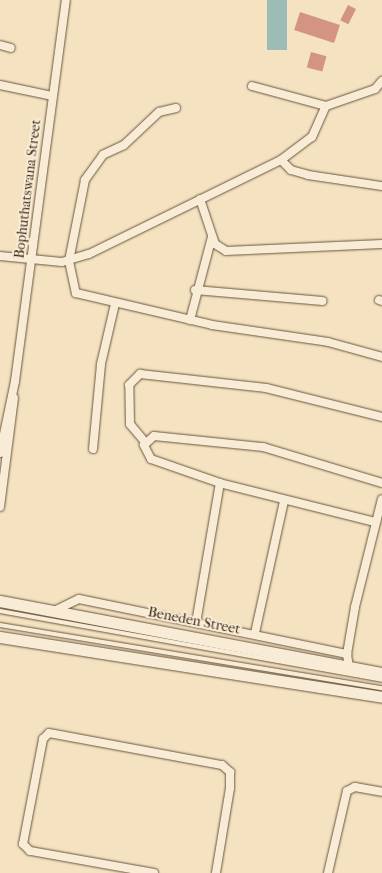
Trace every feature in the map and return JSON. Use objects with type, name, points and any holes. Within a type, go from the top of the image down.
[{"type":"main road","name":"Beneden Street","points":[[0,601],[56,610],[382,673]]},
{"type":"main road","points":[[0,637],[382,697]]},
{"type":"street","name":"Bophuthatswana Street","points":[[0,507],[14,381],[66,0]]},
{"type":"street","points":[[0,45],[11,48]]},
{"type":"street","points":[[252,86],[326,106],[374,89],[382,81]]},
{"type":"street","points":[[0,85],[52,96]]},
{"type":"street","points":[[0,256],[31,261],[69,261],[281,160],[312,137],[326,106]]},
{"type":"street","points":[[176,108],[150,118],[124,145],[103,154],[91,170],[69,261],[76,293],[115,304],[190,320],[328,342],[382,357]]},
{"type":"street","points":[[281,160],[291,170],[308,175],[382,186]]},
{"type":"street","points":[[200,199],[212,237],[226,251],[382,244]]},
{"type":"street","points":[[190,320],[196,290],[212,237]]},
{"type":"street","points":[[196,290],[323,301]]},
{"type":"street","points":[[93,448],[101,364],[115,304]]},
{"type":"street","points":[[375,522],[284,501],[220,483],[151,459],[145,442],[130,424],[129,385],[140,374],[266,388],[382,417]]},
{"type":"street","name":"Bophuthatswana Street","points":[[0,453],[14,381]]},
{"type":"street","points":[[145,442],[154,436],[263,447],[382,483]]},
{"type":"street","points":[[196,623],[220,483]]},
{"type":"street","points":[[349,667],[347,654],[375,522],[382,499]]},
{"type":"street","points":[[255,633],[284,501]]},
{"type":"street","points":[[56,610],[79,599],[255,633],[347,654]]},
{"type":"street","points":[[153,873],[30,852],[23,844],[43,739],[49,733],[222,765],[230,772],[230,788],[216,873]]},
{"type":"street","points":[[328,873],[347,791],[355,787],[382,792]]},
{"type":"lane","points":[[0,611],[382,680]]},
{"type":"lane","points":[[0,624],[382,688]]},
{"type":"water","points":[[267,0],[287,0],[287,50],[267,50]]},
{"type":"building","points":[[348,5],[356,9],[348,24],[340,20]]},
{"type":"building","points":[[300,12],[340,25],[334,43],[294,30]]},
{"type":"building","points":[[311,52],[326,56],[322,72],[307,67]]}]
